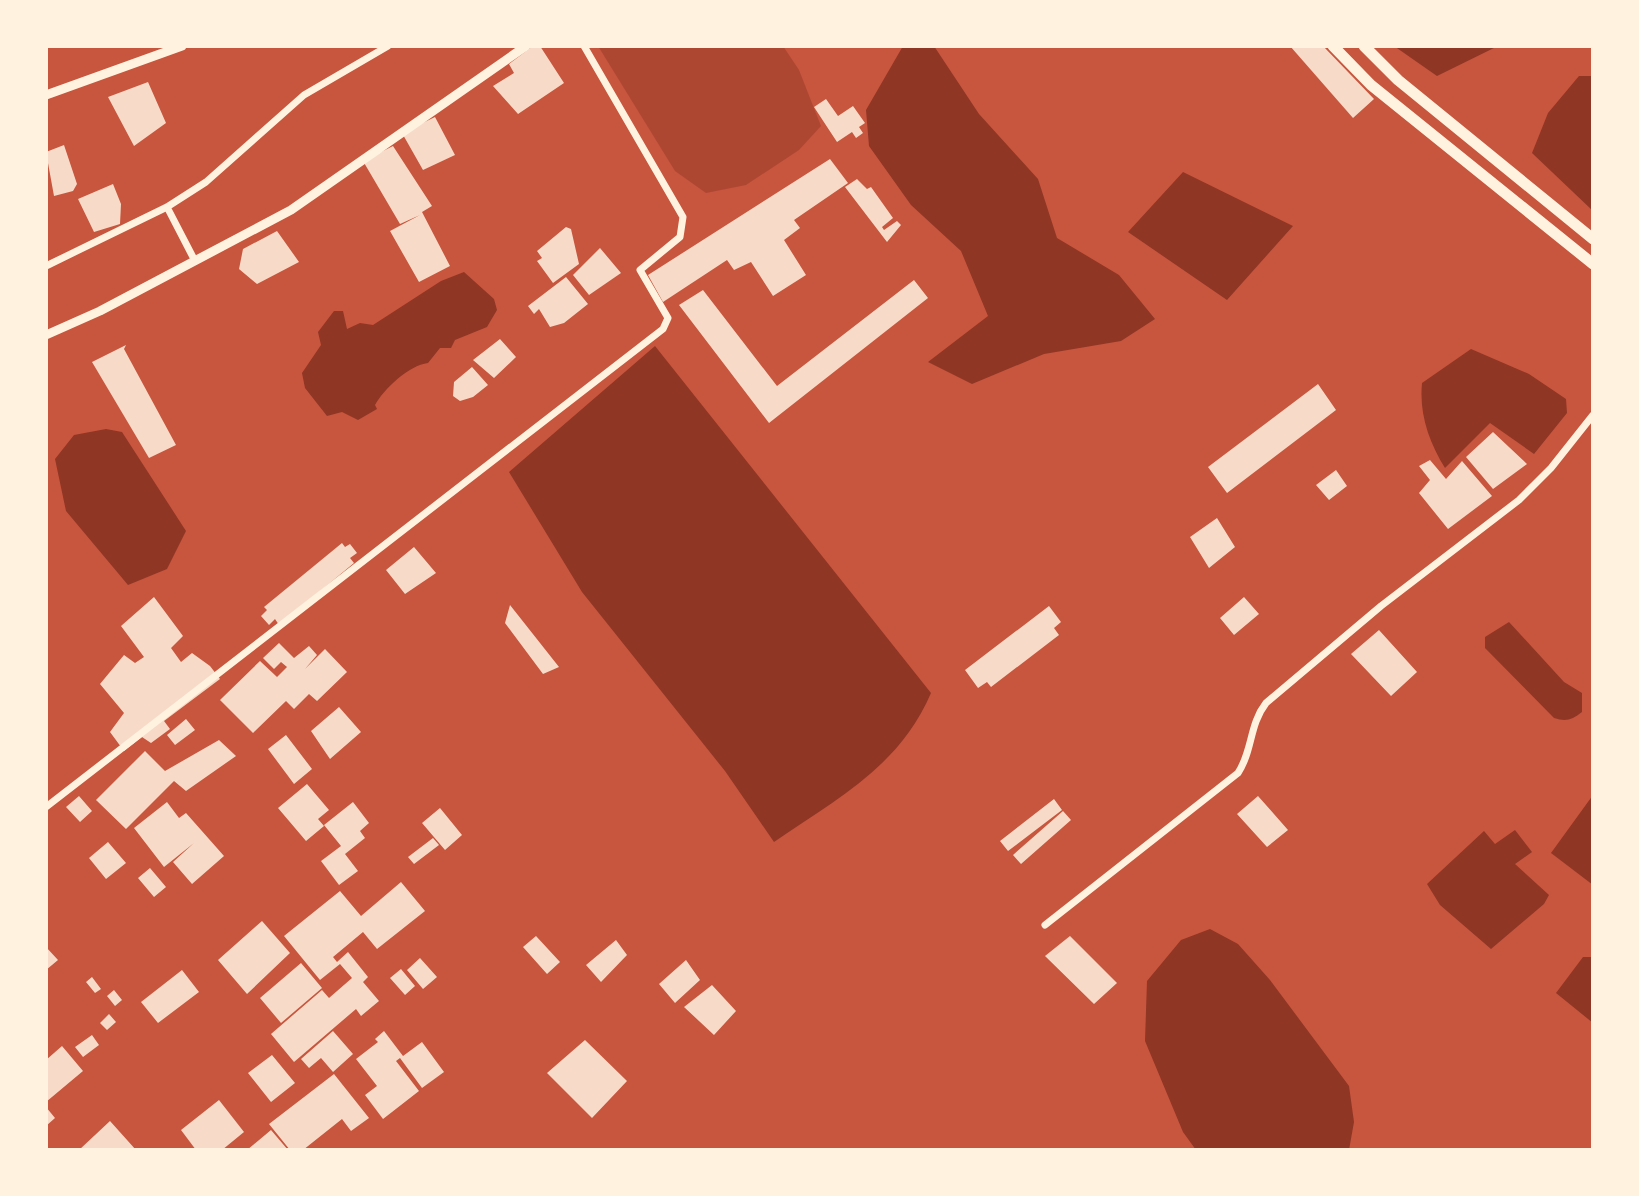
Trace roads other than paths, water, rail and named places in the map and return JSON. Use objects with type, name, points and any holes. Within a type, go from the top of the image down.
[{"type":"main road","points":[[1333,46],[1371,85],[1593,264]]},
{"type":"main road","points":[[1364,46],[1398,80],[1593,239]]},
{"type":"street","points":[[46,95],[182,46]]},
{"type":"street","points":[[46,266],[169,210],[206,182],[304,95],[388,46]]},
{"type":"street","points":[[46,335],[291,210],[526,46]]},
{"type":"street","points":[[46,807],[266,641],[667,324],[668,318],[640,270],[680,237],[683,217],[584,46]]},
{"type":"street","points":[[169,210],[195,261]]},
{"type":"street","points":[[1045,925],[1238,773],[1248,758],[1254,718],[1266,703],[1381,606],[1519,500],[1551,468],[1593,415]]}]
